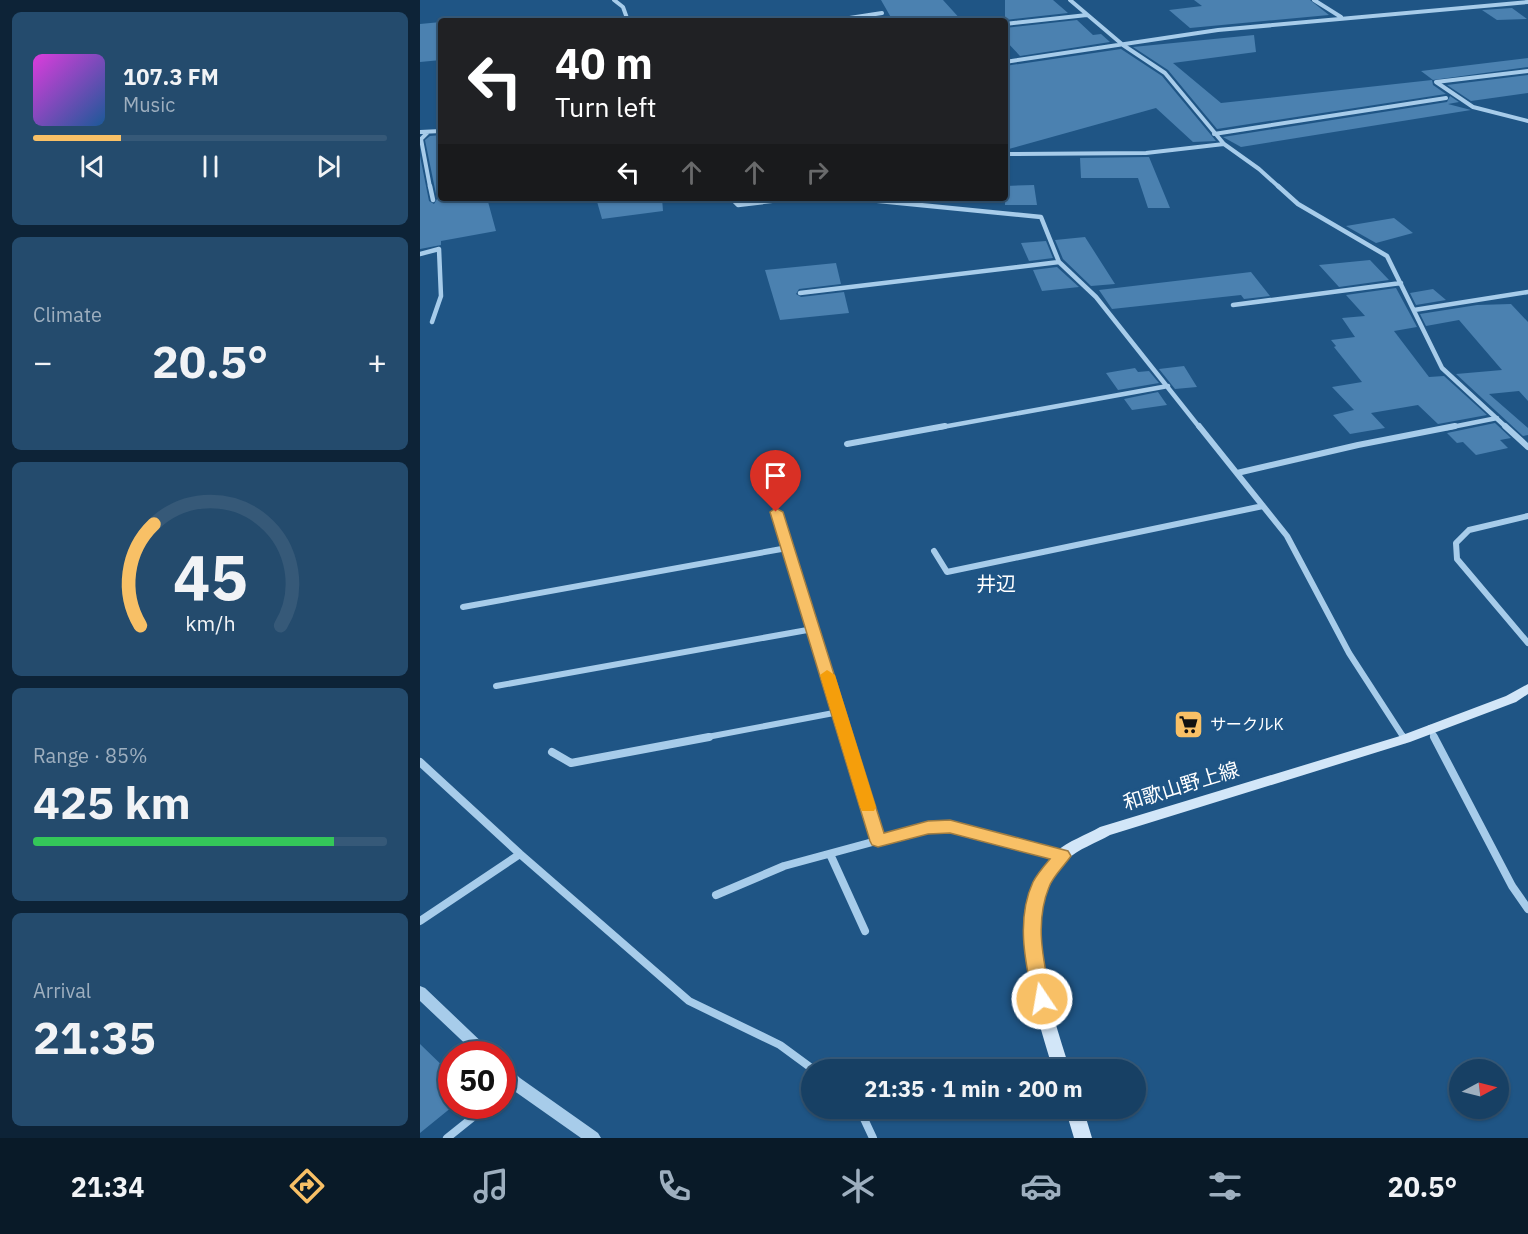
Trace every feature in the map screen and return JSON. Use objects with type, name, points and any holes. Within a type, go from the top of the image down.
[{"type":"main road","name":"和歌山野上線","points":[[1059,1059],[1047,1020],[1034,958],[1032,920],[1041,883],[1062,856],[1105,831],[1405,739],[1511,699],[1528,688]]},
{"type":"main road","points":[[1077,1119],[1083,1138]]},
{"type":"street","points":[[614,0],[623,7],[627,18]]},
{"type":"street","points":[[1070,0],[1123,45],[1165,73],[1224,144],[1260,169],[1298,204],[1387,256],[1442,368],[1528,447]]},
{"type":"street","points":[[1314,0],[1342,18]]},
{"type":"street","points":[[1464,0],[1472,6]]},
{"type":"street","points":[[1008,62],[1218,30],[1528,2]]},
{"type":"street","points":[[850,18],[882,13]]},
{"type":"street","points":[[1008,24],[1087,15]]},
{"type":"street","points":[[1528,71],[1436,82],[1473,107],[1528,121]]},
{"type":"street","points":[[1214,134],[1446,98]]},
{"type":"street","points":[[420,132],[438,131]]},
{"type":"street","points":[[428,132],[421,139],[433,200]]},
{"type":"street","points":[[1008,154],[1146,153],[1224,144]]},
{"type":"street","points":[[734,201],[738,205],[771,201]]},
{"type":"street","points":[[879,201],[1041,217],[1059,262],[1096,297],[1287,536],[1348,653],[1405,739]]},
{"type":"street","points":[[420,254],[439,249],[441,296],[432,322]]},
{"type":"street","points":[[800,293],[1059,262]]},
{"type":"street","points":[[1233,305],[1401,283]]},
{"type":"street","points":[[1414,310],[1528,292]]},
{"type":"street","points":[[847,444],[1168,386]]},
{"type":"street","points":[[1237,473],[1358,445],[1497,418]]},
{"type":"street","points":[[934,551],[947,572],[1263,506]]},
{"type":"street","points":[[776,512],[878,841]]},
{"type":"street","points":[[1528,516],[1469,530],[1456,543],[1457,559],[1528,643]]},
{"type":"street","points":[[463,607],[788,548]]},
{"type":"street","points":[[496,686],[813,629]]},
{"type":"street","points":[[552,753],[571,763],[838,712]]},
{"type":"street","points":[[1430,728],[1512,886],[1528,909]]},
{"type":"street","points":[[420,762],[520,854],[689,1001],[780,1045],[801,1060]]},
{"type":"street","points":[[716,895],[784,866],[928,827],[950,827],[1062,856]]},
{"type":"street","points":[[420,921],[520,854]]},
{"type":"street","points":[[830,854],[865,931]]},
{"type":"street","points":[[420,992],[471,1041]]},
{"type":"street","points":[[516,1084],[593,1138]]},
{"type":"street","points":[[447,1138],[471,1119]]},
{"type":"street","points":[[864,1119],[873,1138]]},
{"type":"building","points":[[881,0],[943,0],[959,18],[891,18]]},
{"type":"building","points":[[1005,0],[1053,0],[1068,13],[1008,20],[1005,18]]},
{"type":"building","points":[[1194,0],[1310,0],[1329,15],[1190,28],[1169,10],[1202,6]]},
{"type":"building","points":[[1512,8],[1527,19],[1497,20],[1482,10]]},
{"type":"building","points":[[1077,20],[1093,35],[1101,34],[1110,42],[1020,56],[1008,43],[1008,28]]},
{"type":"building","points":[[438,22],[438,60],[420,62],[420,24]]},
{"type":"building","points":[[1254,35],[1256,52],[1173,63],[1221,103],[1432,80],[1433,85],[1446,94],[1217,129],[1168,70],[1133,47]]},
{"type":"building","points":[[1121,49],[1162,76],[1216,141],[1193,142],[1156,108],[1008,149],[1008,66]]},
{"type":"building","points":[[1528,58],[1528,67],[1433,80],[1421,71]]},
{"type":"building","points":[[1528,75],[1528,93],[1471,101],[1447,85]]},
{"type":"building","points":[[1450,96],[1459,102],[1448,104],[1471,110],[1241,147],[1223,137],[1447,102]]},
{"type":"building","points":[[438,135],[438,201],[488,201],[496,231],[441,241],[441,245],[420,249],[420,156],[429,201],[434,204],[437,199],[425,140],[430,136]]},
{"type":"building","points":[[1149,157],[1170,208],[1148,208],[1138,178],[1081,178],[1080,158]]},
{"type":"building","points":[[1034,185],[1037,205],[1005,205],[1005,201],[1008,201],[1008,186]]},
{"type":"building","points":[[597,201],[662,201],[663,211],[602,219]]},
{"type":"building","points":[[1394,218],[1413,233],[1376,243],[1346,226]]},
{"type":"building","points":[[1085,237],[1115,284],[1091,286],[1063,259],[1055,240]]},
{"type":"building","points":[[1046,241],[1053,258],[1029,261],[1021,243]]},
{"type":"building","points":[[1370,260],[1389,280],[1339,287],[1319,265]]},
{"type":"building","points":[[836,263],[841,284],[799,289],[796,294],[801,297],[844,292],[849,313],[780,320],[765,270]]},
{"type":"building","points":[[1057,267],[1079,287],[1042,291],[1033,270]]},
{"type":"building","points":[[1251,272],[1270,296],[1244,299],[1241,295],[1112,309],[1099,290]]},
{"type":"building","points":[[1396,288],[1417,327],[1394,331],[1429,377],[1444,376],[1487,415],[1438,424],[1418,405],[1371,413],[1385,428],[1350,434],[1333,415],[1354,410],[1332,387],[1362,382],[1331,340],[1355,337],[1342,318],[1365,316],[1346,295]]},
{"type":"building","points":[[1433,289],[1446,300],[1416,305],[1410,293]]},
{"type":"building","points":[[1511,304],[1528,322],[1528,401],[1519,391],[1489,394],[1528,428],[1528,435],[1523,436],[1456,374],[1502,370],[1459,320],[1426,326],[1420,314],[1477,305]]},
{"type":"building","points":[[1184,366],[1197,387],[1175,389],[1159,369]]},
{"type":"building","points":[[1135,368],[1138,372],[1149,371],[1159,383],[1118,390],[1106,373]]},
{"type":"building","points":[[1158,392],[1167,405],[1132,410],[1124,399]]},
{"type":"building","points":[[1495,423],[1511,438],[1500,440],[1508,448],[1476,455],[1463,442],[1457,443],[1447,433]]},
{"type":"building","points":[[420,1044],[438,1061],[438,1118],[420,1133]]},
{"type":"slow traffic","points":[[827,675],[868,807]]},
{"type":"place","name":"サークルK","points":[[1189,724]]},
{"type":"district","name":"井辺","points":[[996,584]]},
{"type":"route","points":[[776,512],[878,841],[928,827],[950,827],[1062,856],[1041,883],[1032,920],[1034,958],[1042,999]]}]
